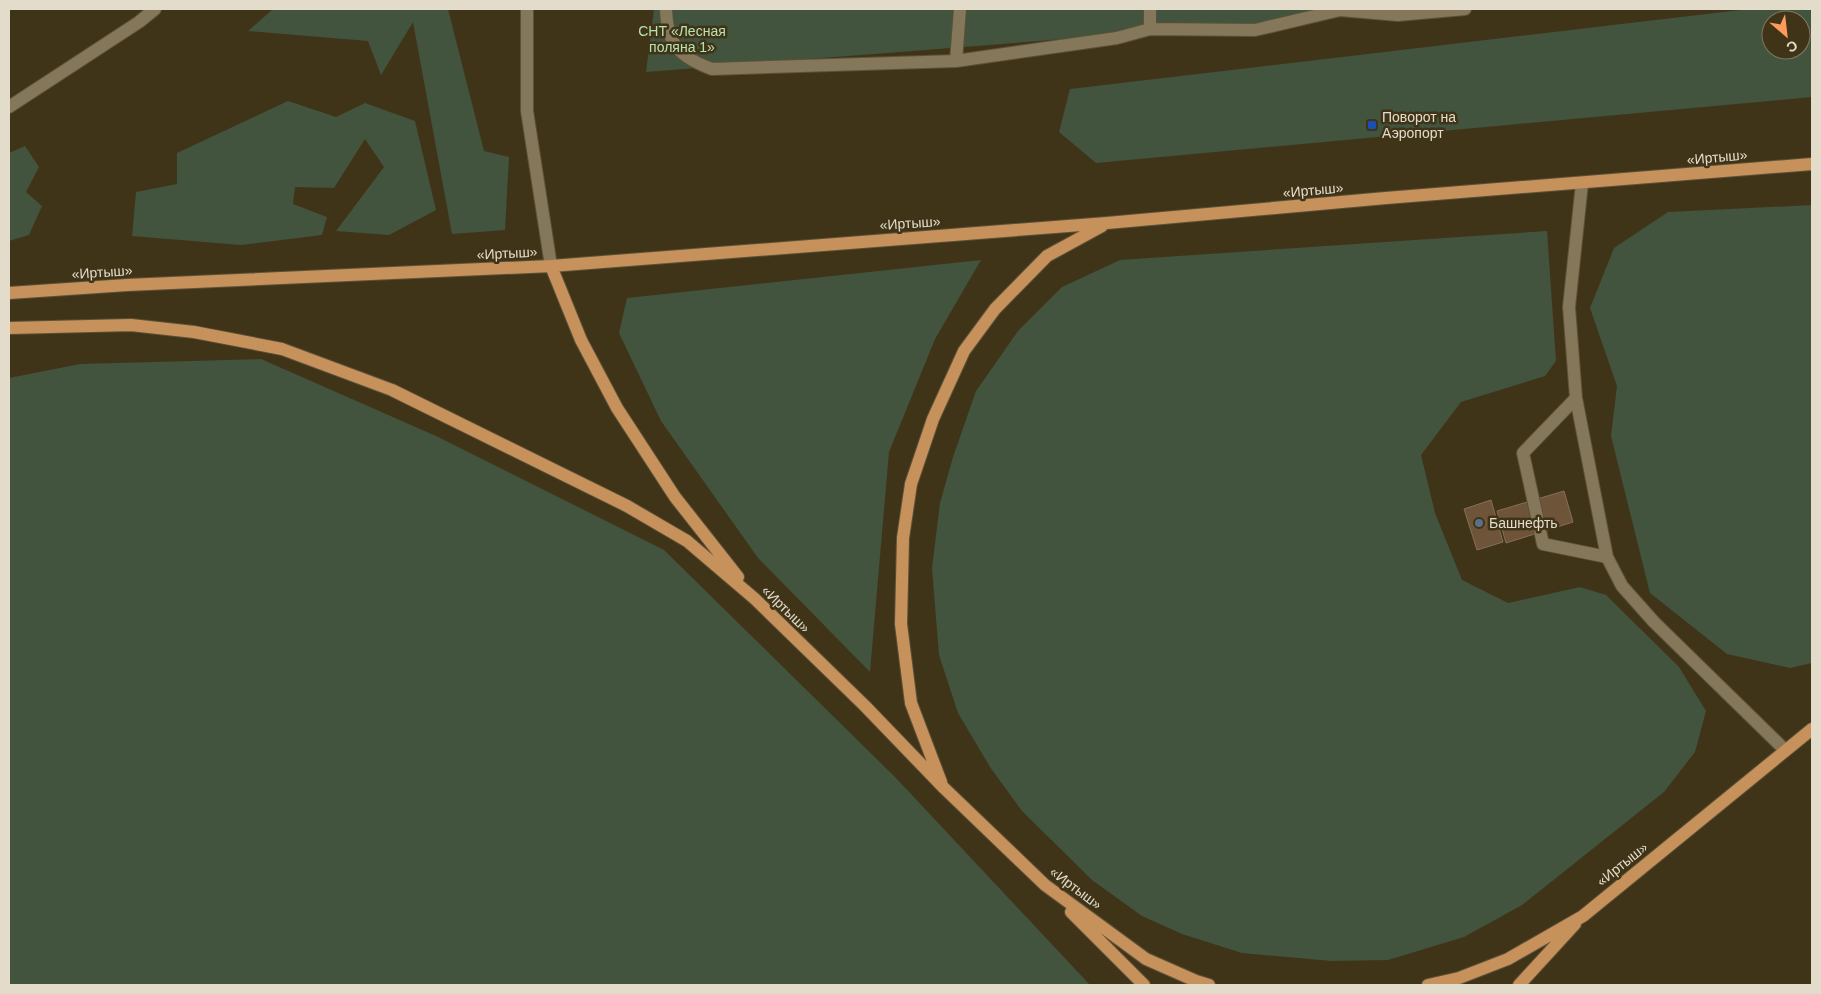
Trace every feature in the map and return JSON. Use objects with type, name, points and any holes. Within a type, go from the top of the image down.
[{"type":"main road","name":"«Иртыш»","points":[[9,293],[136,284],[551,266],[1107,223],[1386,198],[1812,164]]},
{"type":"main road","points":[[944,788],[911,703],[901,624],[903,538],[911,484],[933,419],[964,351],[995,309],[1047,256],[1107,223]]},
{"type":"main road","points":[[551,266],[581,340],[617,408],[675,497],[755,599]]},
{"type":"main road","name":"«Иртыш»","points":[[9,328],[131,325],[194,332],[282,349],[392,390],[627,506],[687,541],[755,599],[865,706],[944,788],[1045,885],[1146,959],[1196,982],[1209,985]]},
{"type":"main road","name":"«Иртыш»","points":[[1428,985],[1458,978],[1508,959],[1583,916],[1812,729]]},
{"type":"main road","points":[[1045,885],[1144,985]]},
{"type":"main road","points":[[1519,985],[1583,916]]},
{"type":"street","points":[[9,107],[139,22],[155,9]]},
{"type":"street","points":[[528,9],[527,111],[551,266]]},
{"type":"street","points":[[666,9],[666,28],[677,49],[695,63],[712,69],[956,61],[1117,38],[1150,29],[1255,30],[1340,10],[1398,15],[1465,9]]},
{"type":"street","points":[[956,61],[960,9]]},
{"type":"street","points":[[1150,9],[1150,29]]},
{"type":"street","points":[[1582,183],[1569,307],[1576,398],[1607,558],[1622,586],[1654,622],[1785,750]]},
{"type":"street","points":[[1576,398],[1523,453],[1543,544],[1607,558]]},
{"type":"green space","points":[[273,9],[448,9],[484,151],[509,157],[505,230],[452,234],[413,22],[381,75],[368,41],[248,31]]},
{"type":"green space","name":"СНТ «Лесная поляна 1»","points":[[654,9],[1444,9],[646,72]]},
{"type":"green space","points":[[1749,9],[1812,9],[1812,97],[1096,163],[1059,132],[1070,89]]},
{"type":"green space","points":[[288,101],[336,117],[365,103],[415,121],[436,210],[389,235],[336,231],[384,167],[365,139],[334,188],[295,187],[293,204],[327,217],[322,235],[241,245],[132,236],[136,192],[177,184],[177,153]]},
{"type":"green space","points":[[25,146],[39,167],[26,192],[42,206],[29,235],[9,241],[9,153]]},
{"type":"green space","points":[[1812,205],[1812,663],[1790,668],[1727,654],[1650,593],[1611,436],[1617,386],[1590,308],[1614,248],[1668,212]]},
{"type":"green space","points":[[1547,231],[1556,361],[1545,376],[1461,402],[1421,455],[1435,513],[1462,580],[1508,603],[1580,587],[1606,595],[1679,667],[1706,711],[1695,752],[1664,792],[1522,905],[1464,937],[1388,960],[1332,961],[1242,953],[1182,934],[1142,916],[1092,880],[1022,811],[990,767],[958,713],[939,655],[932,568],[940,503],[953,457],[976,391],[1018,331],[1062,287],[1120,260]]},
{"type":"green space","points":[[981,260],[935,339],[889,452],[870,672],[758,558],[661,421],[619,333],[627,298]]},
{"type":"green space","points":[[261,359],[436,436],[664,550],[896,778],[1090,985],[9,985],[9,378],[80,364]]},
{"type":"building","points":[[1564,491],[1573,522],[1506,543],[1497,511]]},
{"type":"building","points":[[1491,500],[1503,542],[1477,550],[1464,509]]},
{"type":"place","name":"Поворот на Аэропорт","points":[[1372,125]]},
{"type":"place","name":"Башнефть","points":[[1479,523]]}]
